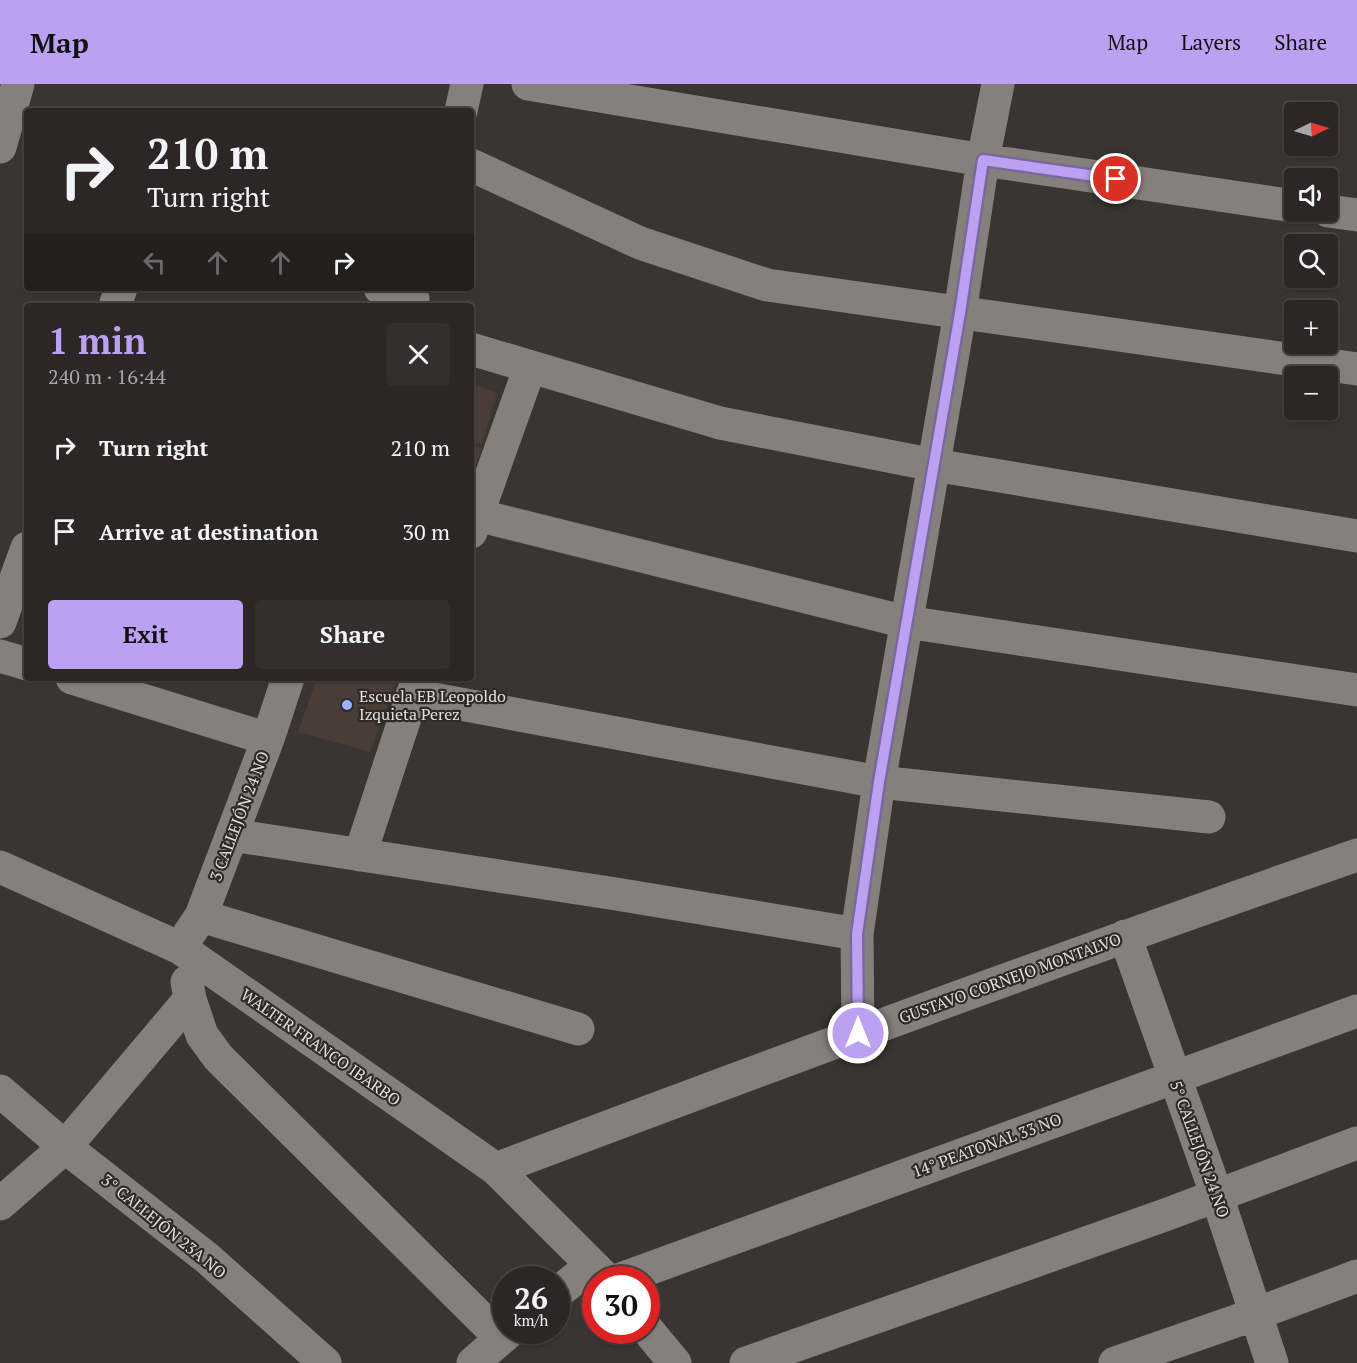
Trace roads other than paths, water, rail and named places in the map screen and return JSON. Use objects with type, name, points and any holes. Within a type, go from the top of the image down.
[{"type":"street","points":[[462,108],[467,84]]},
{"type":"street","points":[[528,84],[983,160],[1284,205]]},
{"type":"street","points":[[858,1033],[857,934],[879,782],[960,313],[983,160],[998,84]]},
{"type":"street","points":[[0,147],[18,103]]},
{"type":"street","points":[[474,166],[640,243],[767,285],[1357,369]]},
{"type":"street","points":[[1338,212],[1357,215]]},
{"type":"street","points":[[390,291],[413,298]]},
{"type":"street","points":[[474,350],[720,423],[934,465],[1357,536]]},
{"type":"street","points":[[530,367],[474,523],[906,622],[1357,690]]},
{"type":"street","points":[[0,622],[24,556]]},
{"type":"street","points":[[0,656],[24,663]]},
{"type":"street","points":[[82,681],[268,739]]},
{"type":"street","name":"3 CALLEJÓN 24 NO","points":[[180,948],[201,916],[268,739],[287,681]]},
{"type":"street","points":[[360,855],[415,687],[879,782],[1209,817]]},
{"type":"street","points":[[232,835],[857,934]]},
{"type":"street","name":"GUSTAVO CORNEJO MONTALVO","points":[[496,1168],[858,1033],[1357,855]]},
{"type":"street","name":"WALTER FRANCO IBARBO","points":[[0,867],[180,948],[496,1168],[597,1266]]},
{"type":"street","points":[[201,916],[578,1029]]},
{"type":"street","name":"5° CALLEJÓN 24 NO","points":[[1125,936],[1217,1196],[1272,1363]]},
{"type":"street","points":[[180,948],[190,999],[202,1035],[218,1058],[492,1321]]},
{"type":"street","points":[[0,1204],[65,1147],[190,999]]},
{"type":"street","name":"14° PEATONAL 33 NO","points":[[632,1266],[1357,1011]]},
{"type":"street","name":"3° CALLEJÓN 23A NO","points":[[0,1091],[65,1147],[207,1258],[325,1363]]},
{"type":"street","points":[[746,1363],[1217,1196],[1357,1143]]},
{"type":"street","points":[[1115,1363],[1357,1276]]},
{"type":"street","points":[[473,1363],[495,1344]]},
{"type":"street","points":[[659,1344],[675,1363]]},
{"type":"place","name":"Escuela EB Leopoldo Izquieta Perez","points":[[347,705]]}]
